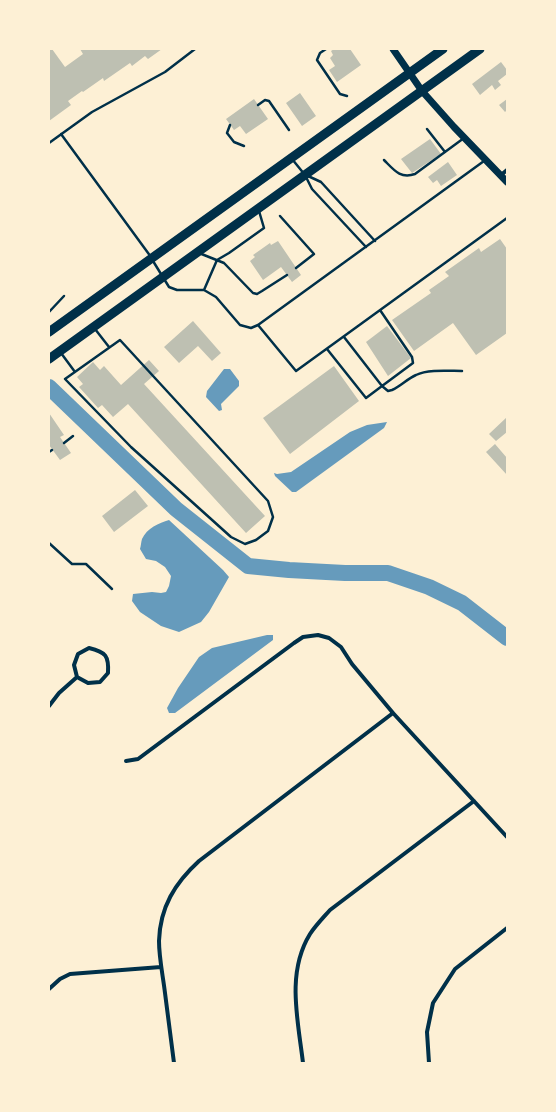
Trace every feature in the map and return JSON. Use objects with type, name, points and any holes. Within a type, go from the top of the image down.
[{"type":"highway","points":[[49,332],[443,49]]},
{"type":"highway","points":[[49,358],[480,49]]},
{"type":"street","points":[[393,49],[422,91],[465,138],[486,159],[504,173],[507,182]]},
{"type":"street","points":[[126,761],[138,758],[303,637],[318,635],[329,638],[341,647],[352,664],[393,713],[507,837]]},
{"type":"street","points":[[89,648],[101,651],[108,660],[108,673],[100,682],[88,684],[77,677],[74,665],[78,654],[89,648]]},
{"type":"street","points":[[49,706],[59,693],[77,677]]},
{"type":"street","points":[[174,1063],[159,941],[166,906],[178,882],[186,872],[205,856],[393,713]]},
{"type":"street","points":[[303,1063],[295,989],[297,964],[310,934],[330,910],[474,801]]},
{"type":"street","points":[[429,1063],[427,1032],[433,1003],[455,969],[507,928]]},
{"type":"street","points":[[49,989],[60,979],[70,974],[161,967]]},
{"type":"lane","points":[[49,142],[92,112],[165,72],[195,49]]},
{"type":"lane","points":[[326,49],[320,53],[317,60],[340,94],[347,96]]},
{"type":"lane","points":[[258,105],[266,100],[269,102],[289,130]]},
{"type":"lane","points":[[230,125],[227,133],[234,142],[244,146]]},
{"type":"lane","points":[[427,130],[445,152]]},
{"type":"lane","points":[[61,134],[152,258],[169,286],[177,290],[204,290],[216,297],[240,325],[251,328],[258,325],[486,159]]},
{"type":"lane","points":[[384,160],[399,174],[408,176],[415,174],[465,138]]},
{"type":"lane","points":[[292,158],[305,174],[312,189],[366,247]]},
{"type":"lane","points":[[305,174],[320,182],[375,240]]},
{"type":"lane","points":[[204,290],[217,260],[264,228],[258,208]]},
{"type":"lane","points":[[280,216],[314,254],[296,268]]},
{"type":"lane","points":[[258,325],[296,371],[507,218]]},
{"type":"lane","points":[[196,252],[224,263],[253,293],[257,294],[287,275]]},
{"type":"lane","points":[[49,312],[64,296]]},
{"type":"lane","points":[[327,349],[366,398],[413,363],[412,357],[380,310]]},
{"type":"lane","points":[[93,327],[109,347]]},
{"type":"lane","points":[[344,337],[382,386],[388,391],[420,374],[462,371]]},
{"type":"lane","points":[[120,340],[268,501],[273,517],[268,531],[256,540],[245,544],[231,537],[131,447],[65,380],[109,347],[120,340]]},
{"type":"lane","points":[[59,351],[75,372]]},
{"type":"lane","points":[[64,442],[73,436]]},
{"type":"lane","points":[[49,543],[72,564],[86,564],[112,589]]},
{"type":"water","points":[[224,369],[230,369],[239,381],[239,386],[221,404],[222,410],[219,411],[206,397],[207,391]]},
{"type":"water","points":[[387,422],[384,428],[296,492],[292,492],[275,476],[274,473],[291,472],[350,432],[367,425]]},
{"type":"water","points":[[169,520],[229,577],[209,612],[201,622],[179,632],[161,626],[140,612],[132,601],[133,594],[166,592],[169,586],[171,576],[165,567],[156,561],[146,559],[140,549],[144,535],[150,529],[157,524]]},
{"type":"water","points":[[267,635],[273,635],[273,640],[175,713],[169,713],[167,708],[178,688],[199,657],[212,648]]},
{"type":"building","points":[[49,49],[52,49],[65,67],[83,54],[80,49],[162,49],[148,59],[145,56],[132,66],[130,63],[104,81],[103,78],[83,92],[82,91],[68,101],[71,105],[49,121]]},
{"type":"building","points":[[334,49],[350,49],[361,65],[337,82],[329,70],[335,66],[330,58],[333,55],[331,51]]},
{"type":"building","points":[[501,62],[507,70],[507,74],[498,81],[501,85],[495,90],[492,85],[480,95],[472,84]]},
{"type":"building","points":[[300,93],[316,116],[302,126],[286,103]]},
{"type":"building","points":[[254,99],[268,119],[246,134],[240,126],[234,130],[226,119]]},
{"type":"building","points":[[507,99],[507,110],[505,112],[499,105]]},
{"type":"building","points":[[430,139],[441,154],[412,173],[401,159]]},
{"type":"building","points":[[448,162],[457,175],[441,186],[437,180],[433,183],[428,177]]},
{"type":"building","points":[[500,239],[507,249],[507,333],[476,355],[453,323],[414,351],[392,320],[431,293],[429,290],[449,276],[445,272],[479,248],[481,252]]},
{"type":"building","points":[[278,241],[301,275],[292,282],[281,267],[263,280],[250,261],[255,257],[253,255],[270,243],[271,245]]},
{"type":"building","points":[[193,321],[221,353],[212,361],[198,346],[179,363],[164,347]]},
{"type":"building","points":[[387,326],[411,358],[388,376],[366,342]]},
{"type":"building","points":[[149,360],[159,371],[144,384],[265,516],[246,533],[128,404],[113,417],[102,405],[98,408],[79,387],[83,384],[77,377],[93,362],[100,370],[104,366],[121,385]]},
{"type":"building","points":[[334,366],[359,401],[290,454],[263,418]]},
{"type":"building","points":[[49,413],[64,435],[60,437],[71,453],[60,460],[49,445]]},
{"type":"building","points":[[507,417],[507,432],[496,441],[489,434]]},
{"type":"building","points":[[495,444],[507,458],[507,475],[486,452]]},
{"type":"building","points":[[135,490],[148,506],[114,532],[102,516]]},
{"type":"waterway","points":[[49,387],[176,509],[248,566],[345,573],[388,573],[429,587],[462,603],[507,638]]}]
